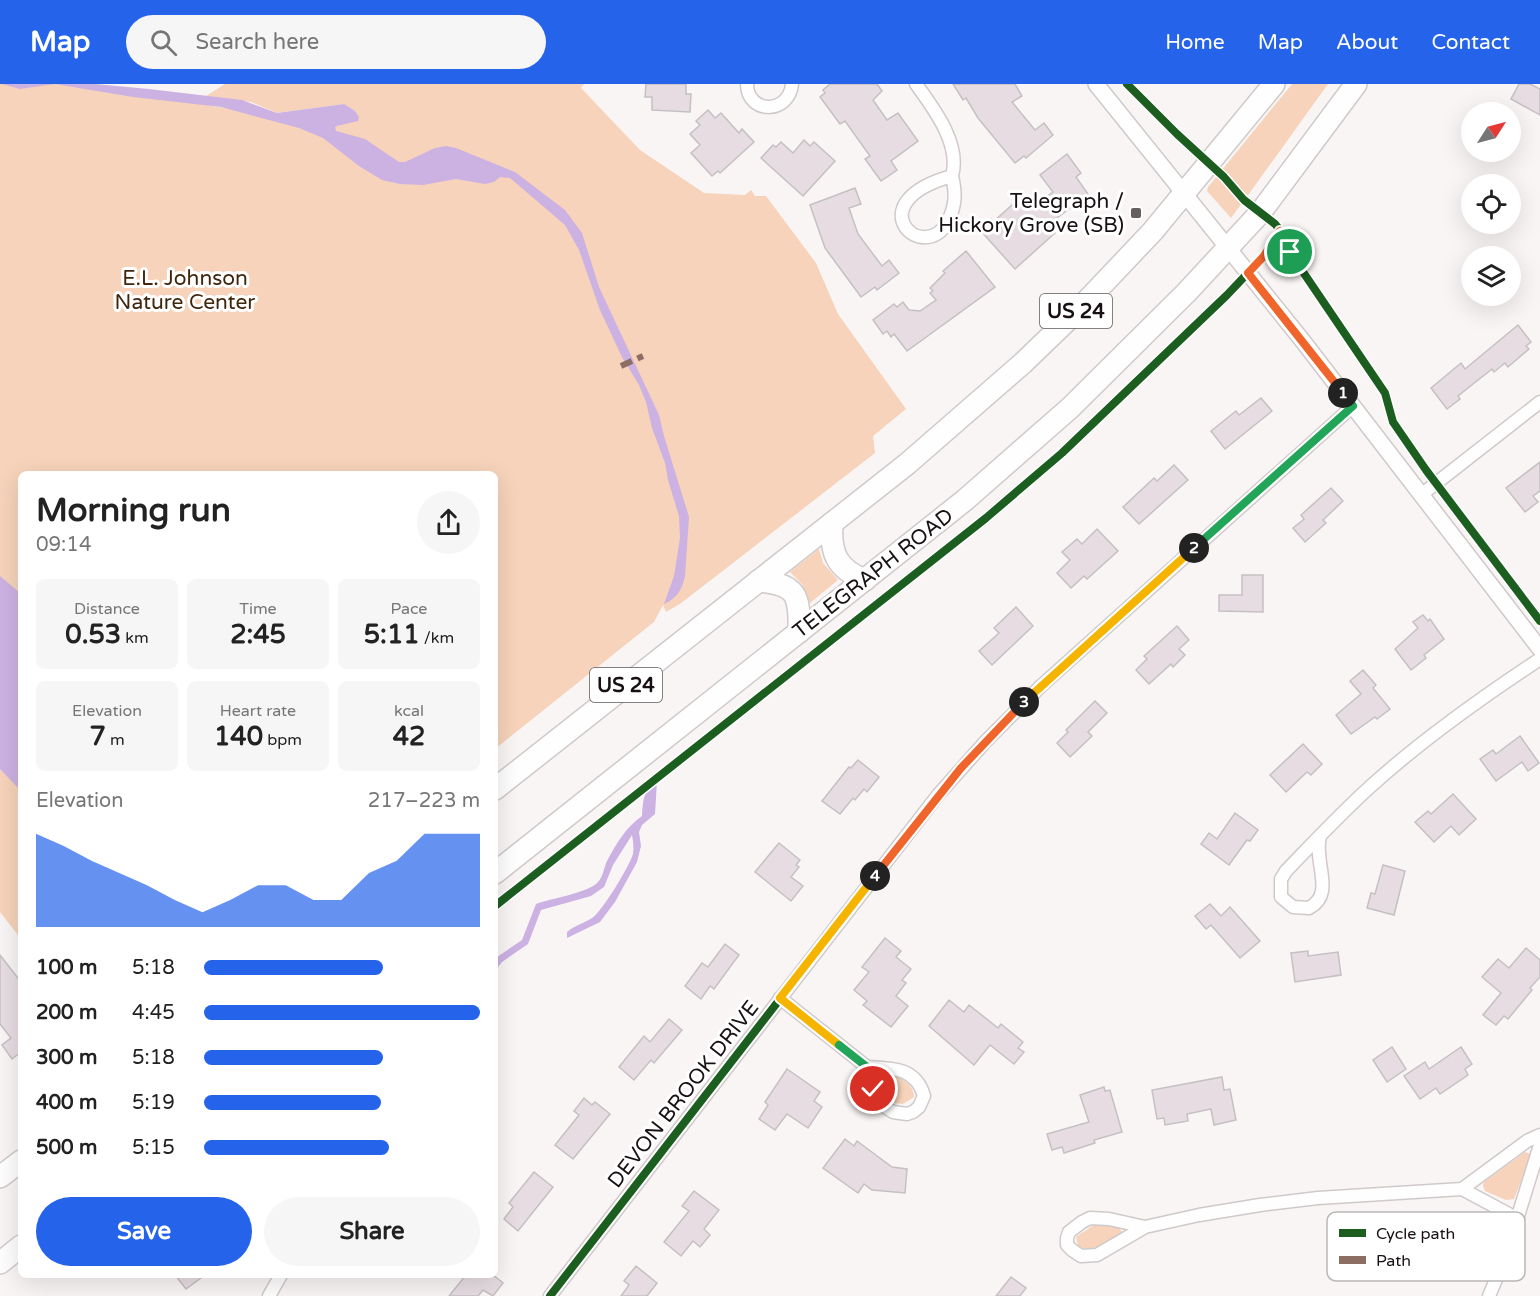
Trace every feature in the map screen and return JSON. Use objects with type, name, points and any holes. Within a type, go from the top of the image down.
[{"type":"highway","name":"US 24","points":[[498,787],[928,447],[1023,363],[1154,231],[1274,84]]},
{"type":"highway","name":"US 24","points":[[1229,248],[1260,213],[1356,84]]},
{"type":"highway","name":"TELEGRAPH ROAD","points":[[498,871],[983,485],[1070,408],[1229,248]]},
{"type":"highway","points":[[832,523],[832,548],[837,559],[844,569],[865,580]]},
{"type":"highway","points":[[758,581],[779,583],[788,588],[794,596],[799,612],[799,632]]},
{"type":"highway","points":[[0,1177],[18,1163]]},
{"type":"highway","points":[[0,1263],[18,1248]]},
{"type":"street","points":[[747,84],[750,96],[755,102],[769,107],[776,106],[788,98],[792,84]]},
{"type":"street","points":[[916,84],[946,133],[954,154],[955,166],[952,176],[956,194],[955,205],[941,231],[928,237],[919,237],[910,233],[902,217],[902,209],[907,199],[936,181],[952,176]]},
{"type":"street","points":[[1096,84],[1229,248],[1540,649]]},
{"type":"street","points":[[1421,495],[1540,402]]},
{"type":"street","name":"DEVON BROOK DRIVE","points":[[550,1296],[938,795],[986,741],[1041,686],[1353,406]]},
{"type":"street","points":[[1320,836],[1318,846],[1323,892],[1320,899],[1309,908],[1293,907],[1281,897],[1281,879],[1320,836],[1370,787],[1411,752],[1466,710],[1540,659]]},
{"type":"street","points":[[780,998],[867,1067],[896,1070],[912,1077],[918,1082],[924,1096],[919,1107],[907,1114],[900,1114],[885,1107],[873,1089],[867,1067]]},
{"type":"street","points":[[1462,1189],[1527,1141],[1540,1135]]},
{"type":"street","points":[[1520,1212],[1540,1145]]},
{"type":"street","points":[[1145,1227],[1109,1219],[1090,1218],[1069,1232],[1066,1238],[1067,1245],[1082,1256],[1097,1255],[1145,1227],[1199,1215],[1318,1198],[1462,1189],[1505,1212]]},
{"type":"street","points":[[269,1296],[279,1278]]},
{"type":"street","points":[[1489,1296],[1496,1281]]},
{"type":"green space","name":"E.L. Johnson Nature Center","points":[[0,84],[94,84],[145,90],[206,105],[337,126],[347,123],[344,104],[277,113],[251,102],[206,96],[225,84],[584,84],[581,88],[640,150],[704,193],[745,195],[751,190],[755,196],[766,196],[816,263],[838,314],[906,409],[873,436],[875,453],[680,604],[666,612],[663,605],[654,622],[498,747],[498,471],[18,471],[18,935],[0,912]]},
{"type":"green space","points":[[1292,84],[1328,84],[1246,198],[1222,170]]},
{"type":"green space","points":[[1218,175],[1242,203],[1231,218],[1207,191]]},
{"type":"green space","points":[[819,549],[823,563],[838,580],[810,603],[802,584],[790,572]]},
{"type":"green space","points":[[881,1074],[903,1080],[911,1087],[914,1097],[903,1104],[891,1103],[882,1093],[879,1085]]},
{"type":"green space","points":[[1525,1152],[1530,1154],[1529,1160],[1514,1199],[1506,1200],[1485,1191],[1484,1182]]},
{"type":"green space","points":[[1095,1224],[1118,1227],[1124,1234],[1096,1248],[1078,1246],[1076,1237]]},
{"type":"shaded area","points":[[2,84],[55,84],[20,89]]},
{"type":"shaded area","points":[[55,84],[95,84],[242,100],[277,113],[344,104],[355,111],[359,117],[358,121],[337,126],[336,131],[365,139],[399,162],[405,162],[435,148],[446,146],[456,148],[515,172],[565,210],[582,233],[599,287],[659,415],[689,517],[685,576],[678,593],[664,604],[674,576],[680,538],[679,516],[646,402],[600,310],[579,250],[565,225],[510,178],[500,177],[494,182],[485,184],[456,179],[423,185],[400,184],[382,180],[359,166],[323,138],[299,128],[221,107],[133,97]]},
{"type":"shaded area","points":[[0,576],[18,591],[18,788],[0,769]]},
{"type":"shaded area","points":[[657,781],[655,814],[642,825],[639,832],[641,846],[637,862],[615,902],[600,922],[567,938],[567,932],[597,914],[615,888],[633,854],[632,835],[613,865],[604,887],[591,896],[541,910],[528,944],[498,967],[498,956],[522,940],[536,904],[579,892],[598,882],[618,842],[631,825],[642,816],[643,801],[652,784]]},
{"type":"building","points":[[646,84],[686,84],[686,94],[691,94],[690,112],[652,110],[652,97],[645,97]]},
{"type":"building","points":[[830,84],[877,84],[882,91],[873,100],[887,120],[898,113],[918,141],[891,161],[897,170],[881,181],[865,159],[870,156],[845,121],[840,124],[820,97],[825,93],[823,90]]},
{"type":"building","points":[[953,84],[1015,84],[1022,96],[1012,102],[1035,130],[1044,123],[1053,135],[1026,158],[1024,156],[1015,163],[978,118],[966,98],[963,100]]},
{"type":"building","points":[[1519,84],[1530,84],[1540,89],[1540,115],[1521,105],[1521,102],[1511,99]]},
{"type":"building","points":[[708,110],[715,118],[721,113],[739,133],[742,129],[754,142],[720,173],[718,171],[712,176],[691,153],[700,145],[690,134],[700,125],[696,121]]},
{"type":"building","points":[[804,140],[810,146],[814,142],[835,161],[803,196],[761,158],[773,145],[776,147],[781,142],[793,153]]},
{"type":"building","points":[[1067,154],[1081,173],[1076,177],[1088,194],[1048,225],[1055,233],[1015,269],[980,230],[991,219],[993,222],[1022,196],[1032,207],[1053,192],[1040,175]]},
{"type":"building","points":[[855,188],[861,204],[849,208],[858,234],[882,266],[889,260],[899,273],[877,290],[875,287],[861,297],[825,248],[810,205]]},
{"type":"building","points":[[966,251],[995,287],[907,351],[894,334],[891,337],[887,331],[883,334],[873,320],[894,304],[897,307],[903,302],[909,310],[920,311],[936,300],[930,293],[933,291],[930,288],[945,273],[943,271]]},
{"type":"building","points":[[1518,325],[1531,342],[1526,346],[1529,349],[1508,367],[1505,363],[1494,372],[1492,369],[1458,396],[1460,399],[1447,409],[1431,388],[1461,363],[1465,369]]},
{"type":"building","points":[[1261,398],[1272,411],[1225,449],[1211,431],[1236,411],[1239,415]]},
{"type":"building","points":[[1540,462],[1540,491],[1533,496],[1538,502],[1525,512],[1506,488]]},
{"type":"building","points":[[1174,465],[1188,480],[1139,524],[1123,507],[1154,478],[1157,481]]},
{"type":"building","points":[[1331,488],[1343,501],[1323,520],[1326,523],[1305,542],[1293,528],[1304,519],[1301,515]]},
{"type":"building","points":[[1097,529],[1118,551],[1087,579],[1084,576],[1071,588],[1057,573],[1070,560],[1062,552],[1077,539],[1082,544]]},
{"type":"building","points":[[1242,575],[1263,575],[1263,612],[1219,611],[1219,595],[1242,595]]},
{"type":"building","points":[[1016,607],[1033,626],[992,665],[979,651],[999,633],[994,628]]},
{"type":"building","points":[[1423,615],[1428,621],[1430,619],[1444,639],[1424,655],[1426,658],[1411,670],[1395,649],[1418,628],[1413,622]]},
{"type":"building","points":[[1177,626],[1189,640],[1179,649],[1185,655],[1173,667],[1171,664],[1149,684],[1136,670],[1147,659],[1144,656]]},
{"type":"building","points":[[1363,670],[1376,685],[1373,688],[1390,709],[1351,734],[1336,715],[1361,694],[1350,681]]},
{"type":"building","points":[[1095,701],[1107,713],[1088,732],[1092,736],[1070,757],[1057,743],[1068,732],[1066,730]]},
{"type":"building","points":[[1520,736],[1539,763],[1528,771],[1522,762],[1496,781],[1480,759],[1493,750],[1496,754]]},
{"type":"building","points":[[1303,744],[1322,764],[1311,775],[1307,772],[1286,792],[1270,775]]},
{"type":"building","points":[[858,760],[879,777],[867,792],[864,789],[855,800],[853,798],[840,814],[822,801],[849,767],[851,768]]},
{"type":"building","points":[[1453,794],[1476,819],[1459,835],[1451,826],[1434,842],[1415,822],[1428,811],[1431,814]]},
{"type":"building","points":[[1235,813],[1258,830],[1250,841],[1247,840],[1229,865],[1201,844],[1209,833],[1217,839]]},
{"type":"building","points":[[779,843],[800,860],[796,865],[799,867],[791,877],[803,886],[791,901],[755,872]]},
{"type":"building","points":[[1383,865],[1405,871],[1394,915],[1367,908],[1371,893],[1375,894]]},
{"type":"building","points":[[1210,904],[1221,916],[1230,907],[1260,941],[1240,958],[1211,925],[1206,929],[1195,916]]},
{"type":"building","points":[[885,938],[901,951],[896,957],[911,969],[902,980],[906,983],[896,996],[908,1006],[891,1027],[863,1005],[867,1001],[854,990],[869,972],[862,967]]},
{"type":"building","points":[[725,944],[739,955],[714,989],[710,986],[701,999],[685,986],[702,963],[708,967]]},
{"type":"building","points":[[1526,948],[1540,960],[1540,977],[1508,1019],[1504,1016],[1496,1025],[1483,1015],[1501,993],[1482,977],[1498,959],[1509,968]]},
{"type":"building","points":[[1308,951],[1308,956],[1338,952],[1341,975],[1295,982],[1291,953]]},
{"type":"building","points":[[0,955],[18,978],[18,1054],[12,1059],[2,1045],[11,1038],[0,1024]]},
{"type":"building","points":[[949,1000],[964,1012],[969,1005],[998,1028],[1001,1024],[1023,1042],[1018,1048],[1024,1052],[1014,1064],[990,1045],[974,1065],[929,1026]]},
{"type":"building","points":[[669,1019],[682,1030],[654,1063],[651,1060],[634,1080],[619,1067],[644,1036],[650,1042]]},
{"type":"building","points":[[1392,1047],[1406,1069],[1387,1082],[1373,1060]]},
{"type":"building","points":[[1461,1047],[1472,1064],[1465,1069],[1468,1075],[1440,1094],[1436,1088],[1420,1099],[1404,1076],[1425,1062],[1429,1069]]},
{"type":"building","points":[[787,1069],[820,1092],[814,1101],[822,1107],[808,1128],[787,1114],[775,1130],[759,1119],[768,1105],[765,1102]]},
{"type":"building","points":[[1222,1077],[1224,1090],[1230,1089],[1236,1120],[1214,1125],[1211,1109],[1187,1114],[1188,1121],[1165,1125],[1164,1118],[1157,1119],[1152,1090]]},
{"type":"building","points":[[1104,1087],[1105,1091],[1110,1090],[1122,1132],[1094,1140],[1095,1143],[1064,1153],[1062,1147],[1052,1150],[1047,1134],[1089,1122],[1080,1095]]},
{"type":"building","points":[[584,1098],[592,1105],[595,1102],[610,1114],[573,1159],[555,1145],[579,1115],[574,1111]]},
{"type":"building","points":[[845,1139],[854,1146],[857,1141],[892,1167],[907,1169],[905,1193],[872,1190],[864,1184],[858,1193],[823,1168]]},
{"type":"building","points":[[534,1172],[553,1187],[518,1231],[504,1219],[513,1207],[509,1203]]},
{"type":"building","points":[[694,1191],[719,1210],[704,1229],[710,1235],[700,1247],[693,1241],[681,1256],[664,1242],[689,1211],[682,1206]]},
{"type":"building","points":[[636,1266],[657,1283],[647,1296],[621,1296],[629,1285],[624,1281]]},
{"type":"building","points":[[1011,1277],[1026,1288],[1020,1296],[996,1296]]},
{"type":"building","points":[[177,1278],[201,1278],[186,1289]]},
{"type":"building","points":[[464,1278],[497,1278],[503,1283],[493,1296],[483,1290],[478,1296],[449,1296]]},
{"type":"marked path","points":[[621,366],[643,356]]},
{"type":"cycle path","points":[[1127,84],[1224,177],[1244,200],[1280,230],[1299,266],[1385,393],[1393,422],[1426,470],[1540,621]]},
{"type":"cycle path","points":[[498,904],[986,518],[1062,453],[1227,295],[1264,256],[1280,230]]},
{"type":"cycle path","points":[[550,1296],[938,795],[986,741],[1041,686],[1353,406]]},
{"type":"place","name":"Telegraph / Hickory Grove (SB)","points":[[1136,213]]},
{"type":"route","points":[[873,1089],[867,1067],[780,998],[938,795],[1016,710],[1353,406],[1248,273],[1264,256],[1280,231],[1290,252]]}]
